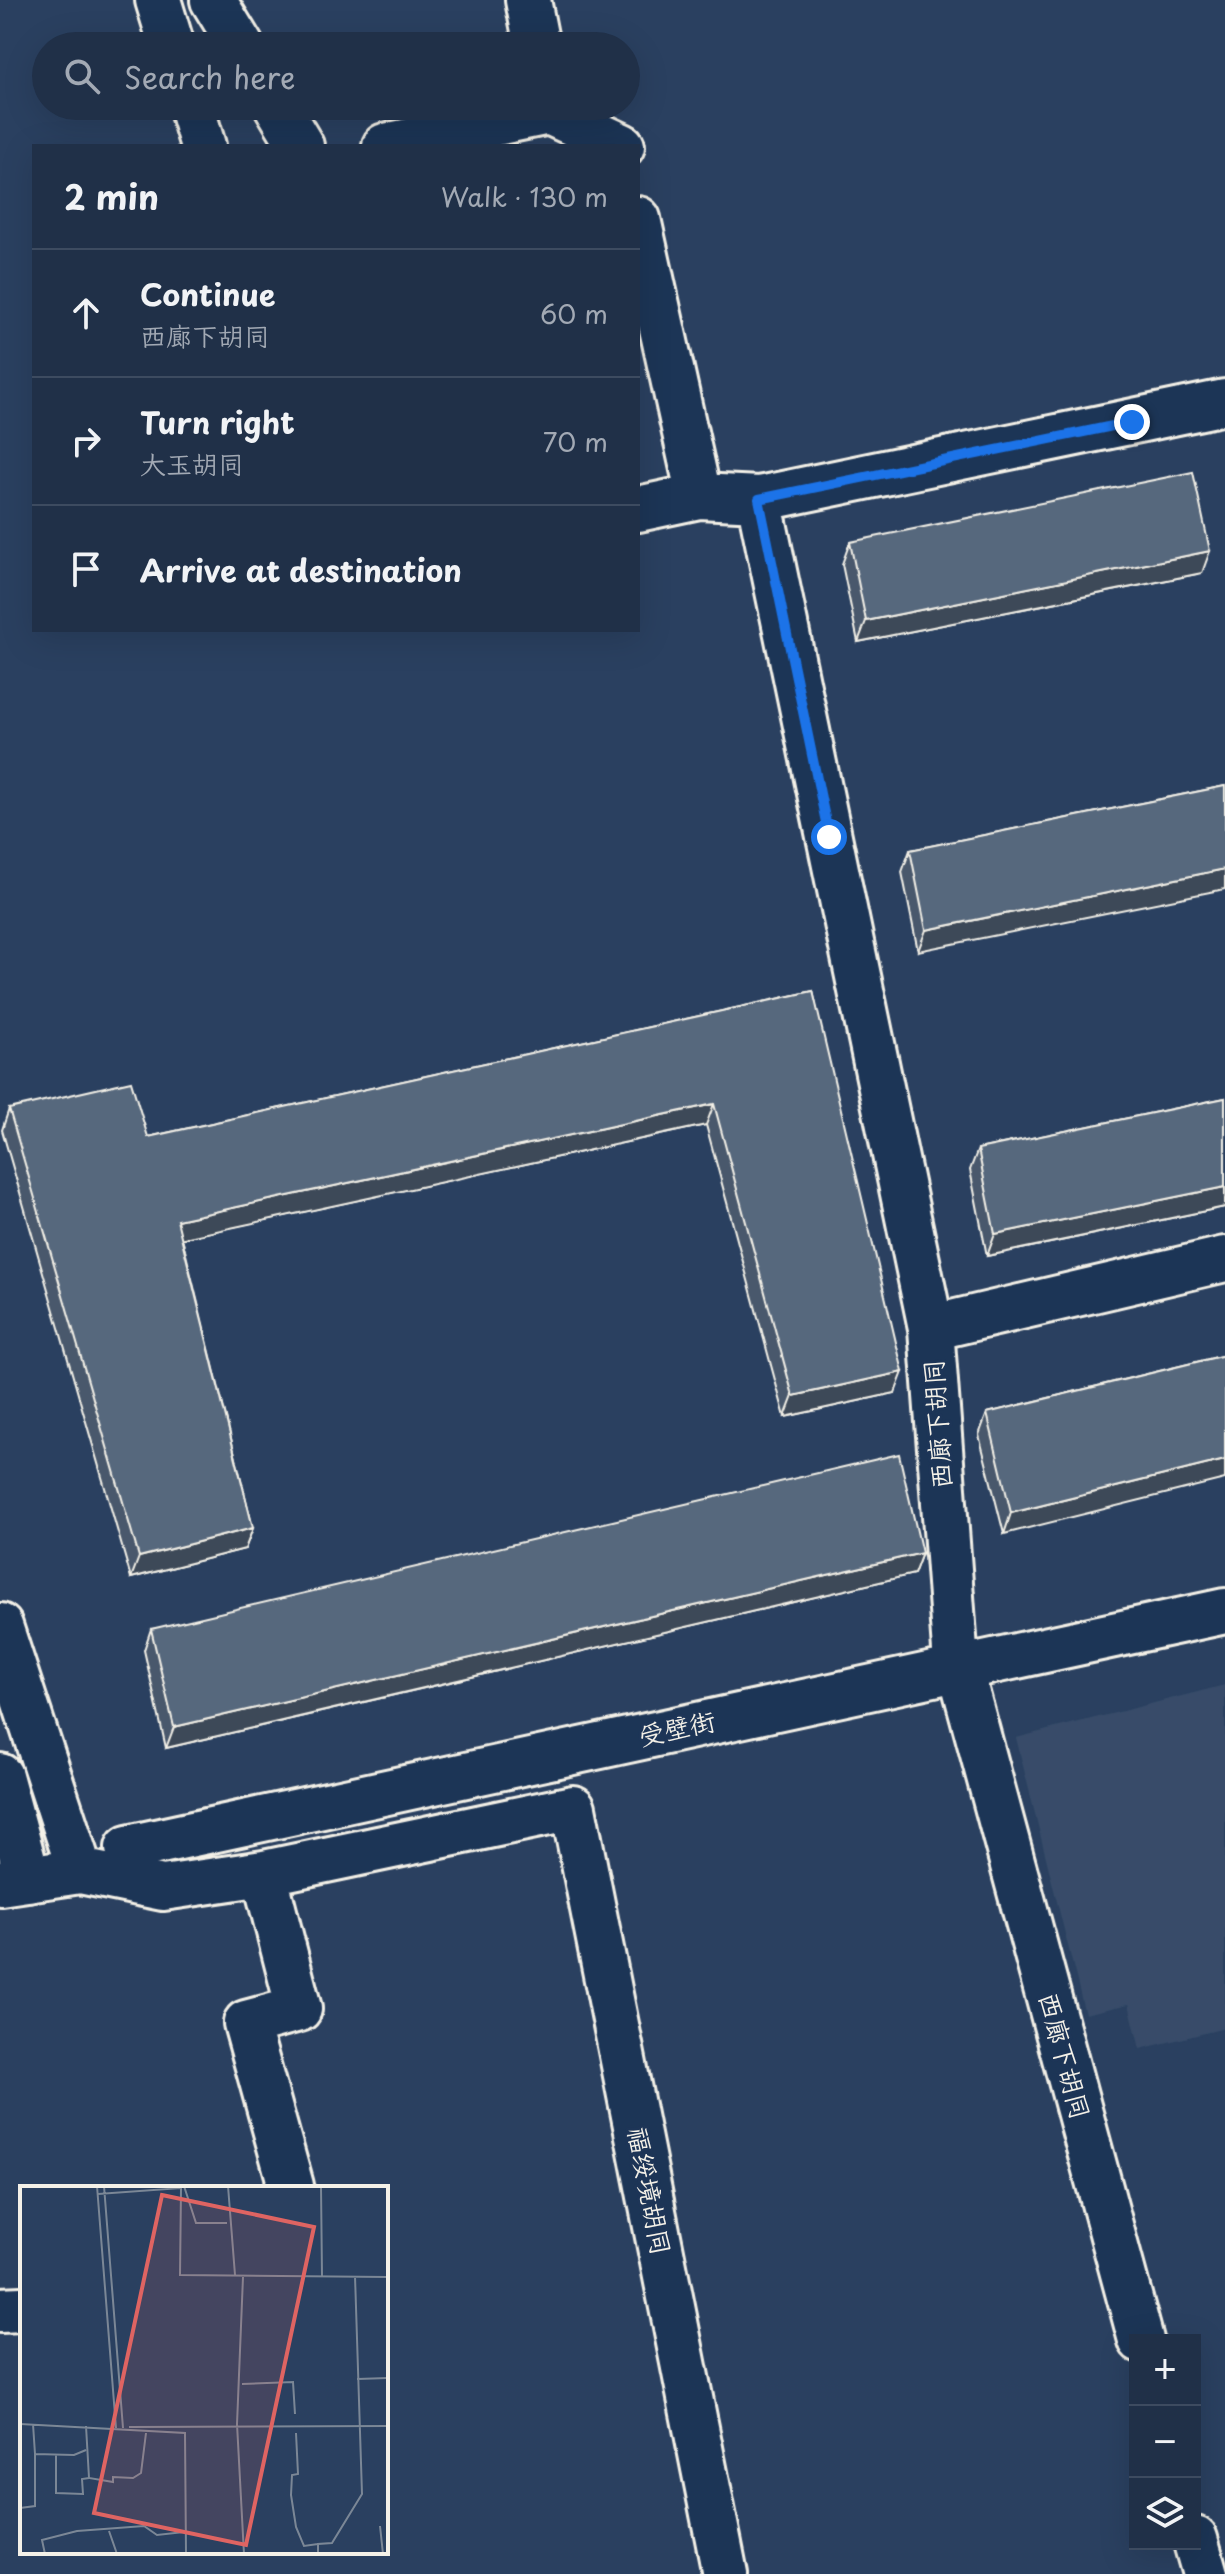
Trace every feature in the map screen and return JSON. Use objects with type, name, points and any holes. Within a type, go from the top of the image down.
[{"type":"street","points":[[158,0],[168,32]]},
{"type":"street","points":[[213,0],[232,32]]},
{"type":"street","points":[[528,0],[534,32]]},
{"type":"street","points":[[195,120],[202,144]]},
{"type":"street","points":[[285,120],[300,144]]},
{"type":"street","points":[[394,144],[500,120]]},
{"type":"street","points":[[571,120],[618,144]]},
{"type":"street","points":[[640,228],[699,496]]},
{"type":"street","points":[[640,509],[699,496],[759,499],[1225,402]]},
{"type":"street","name":"西廊下胡同","points":[[759,499],[931,1328],[955,1650],[1139,2334]]},
{"type":"street","points":[[931,1328],[1225,1259]]},
{"type":"street","name":"受壁街","points":[[128,1848],[1225,1611]]},
{"type":"street","points":[[0,1626],[80,1871]]},
{"type":"street","points":[[0,1776],[14,1881],[80,1871],[163,1888],[264,1873],[299,2009],[246,2023],[291,2186]]},
{"type":"street","name":"福绥境胡同","points":[[264,1873],[573,1808],[725,2574]]},
{"type":"street","points":[[0,2310],[20,2309]]},
{"type":"street","points":[[1198,2550],[1205,2574]]},
{"type":"shaded area","points":[[1225,1685],[1225,2028],[1140,2049],[1129,2004],[1085,2014],[1016,1738]]},
{"type":"building","points":[[1193,472],[1210,551],[866,621],[850,542]]},
{"type":"building","points":[[1225,786],[1225,869],[926,930],[910,850]]},
{"type":"building","points":[[813,991],[903,1372],[793,1396],[714,1104],[177,1220],[253,1528],[139,1557],[9,1109],[131,1081],[148,1137]]},
{"type":"building","points":[[1225,1098],[1225,1187],[995,1234],[978,1149]]},
{"type":"building","points":[[1225,1355],[1225,1460],[1011,1513],[987,1413]]},
{"type":"building","points":[[899,1454],[922,1553],[174,1727],[151,1629]]},
{"type":"route","points":[[829,837],[759,499],[1132,422]]}]
